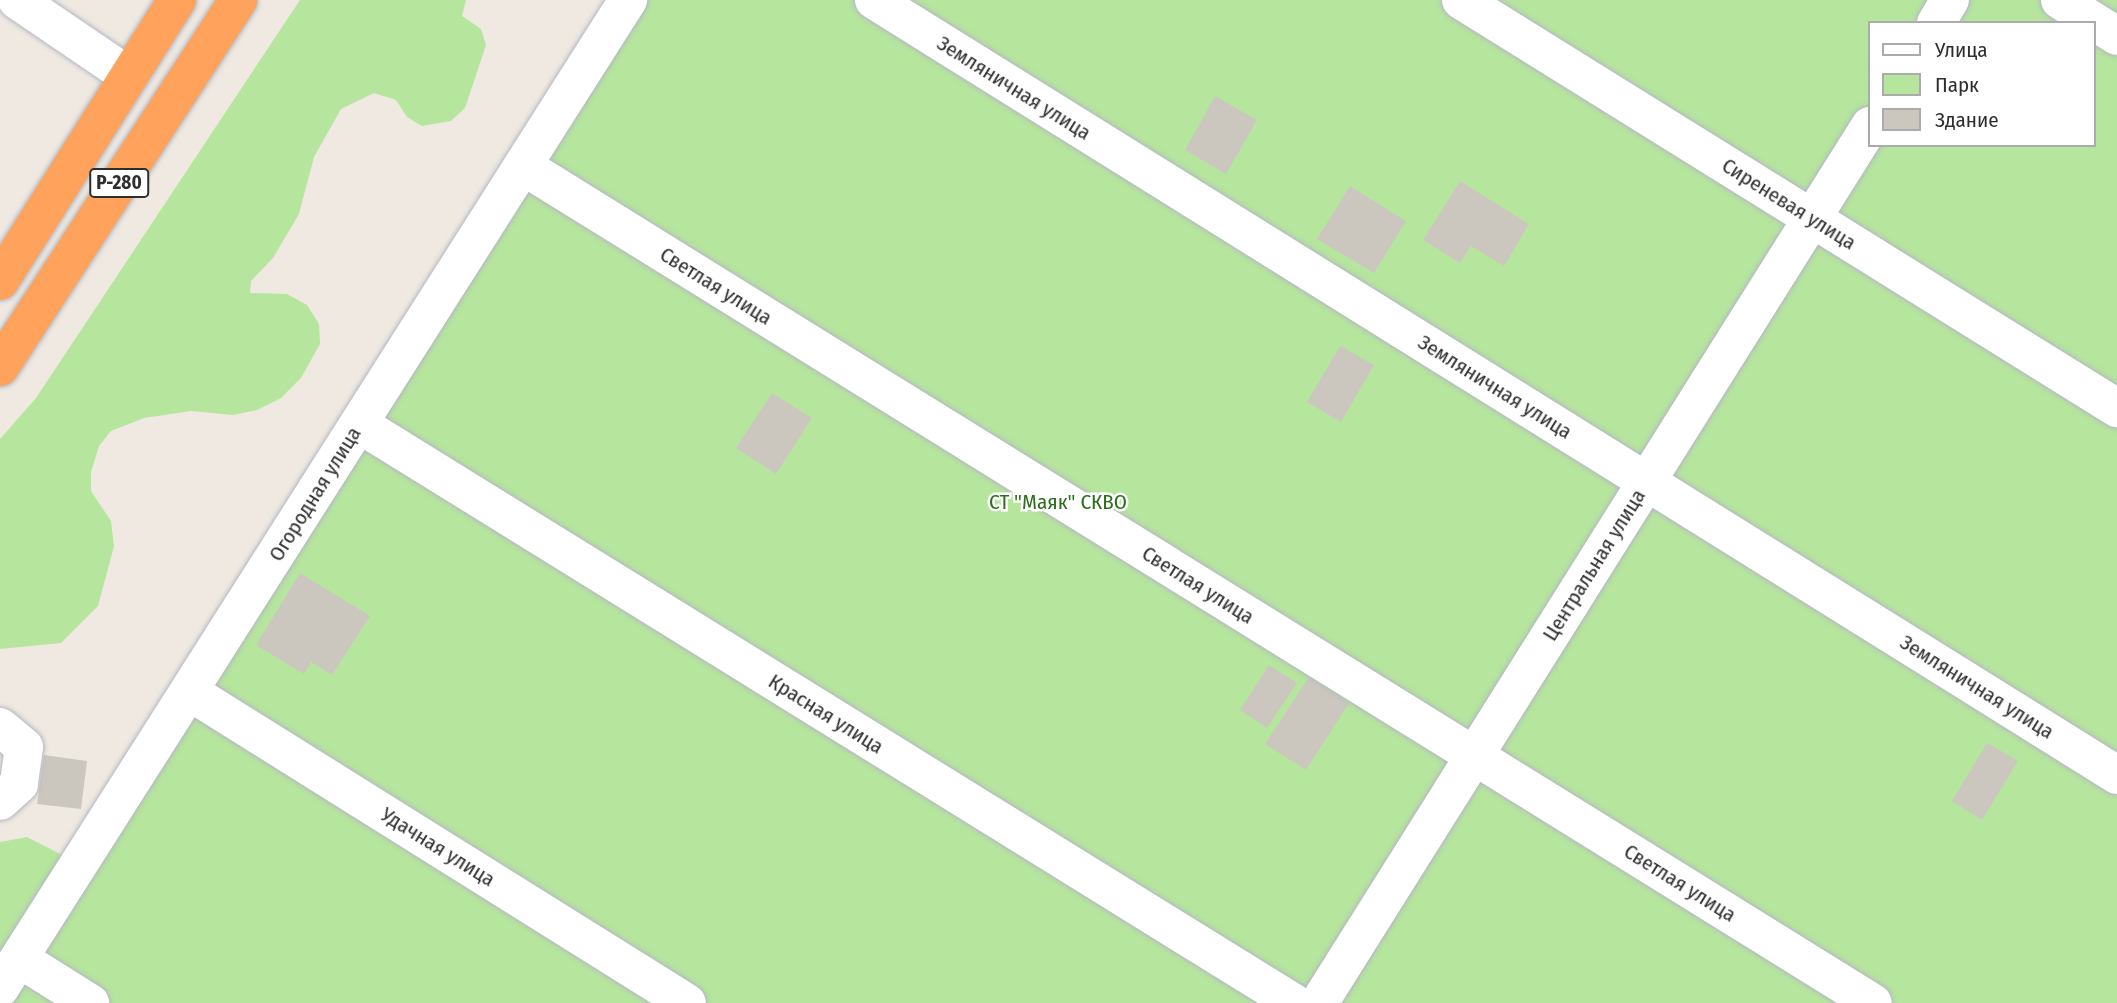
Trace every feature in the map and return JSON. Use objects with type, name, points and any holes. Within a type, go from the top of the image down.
[{"type":"highway","name":"Р-280","points":[[0,281],[177,0]]},
{"type":"highway","name":"Р-280","points":[[0,367],[238,0]]},
{"type":"street","points":[[17,0],[129,76]]},
{"type":"street","name":"Огородная улица","points":[[10,973],[628,0]]},
{"type":"street","name":"Земляничная улица","points":[[874,0],[2117,775]]},
{"type":"street","name":"Сиреневая улица","points":[[1461,0],[2117,408]]},
{"type":"street","points":[[1937,21],[1950,0]]},
{"type":"street","points":[[2060,0],[2093,21]]},
{"type":"street","points":[[2096,23],[2117,36]]},
{"type":"street","name":"Центральная улица","points":[[1319,1003],[1868,129]]},
{"type":"street","name":"Светлая улица","points":[[523,166],[1873,1003]]},
{"type":"street","name":"Красная улица","points":[[359,424],[1294,1003]]},
{"type":"street","name":"Удачная улица","points":[[190,692],[687,1003]]},
{"type":"street","points":[[0,727],[24,747],[19,784],[0,800]]},
{"type":"street","points":[[10,973],[90,1003]]},
{"type":"green space","points":[[300,0],[466,0],[462,16],[481,29],[486,45],[465,108],[451,121],[422,126],[407,117],[396,100],[374,93],[341,109],[314,157],[299,214],[273,258],[251,281],[250,293],[287,294],[307,305],[319,324],[320,344],[301,378],[281,398],[257,410],[233,415],[191,411],[144,418],[111,431],[99,446],[91,472],[91,491],[111,521],[114,546],[98,606],[61,643],[0,649],[0,439],[36,398]]},
{"type":"green space","name":"СТ \"Маяк\" СКВО","points":[[620,0],[2117,0],[2117,1003],[0,1003],[0,842],[27,837],[74,861]]},
{"type":"building","points":[[1215,96],[1257,120],[1226,174],[1185,150]]},
{"type":"building","points":[[1460,181],[1529,224],[1504,266],[1471,246],[1460,263],[1423,240]]},
{"type":"building","points":[[1350,186],[1406,221],[1374,273],[1317,239]]},
{"type":"building","points":[[1340,346],[1374,365],[1341,422],[1307,402]]},
{"type":"building","points":[[772,393],[812,418],[776,474],[736,448]]},
{"type":"building","points":[[300,573],[370,616],[332,675],[311,662],[304,674],[256,645]]},
{"type":"building","points":[[1269,665],[1297,683],[1267,728],[1240,710]]},
{"type":"building","points":[[1309,677],[1349,703],[1306,770],[1265,744]]},
{"type":"building","points":[[1987,743],[2018,761],[1982,820],[1952,801]]},
{"type":"building","points":[[44,755],[87,761],[81,809],[37,804]]}]
